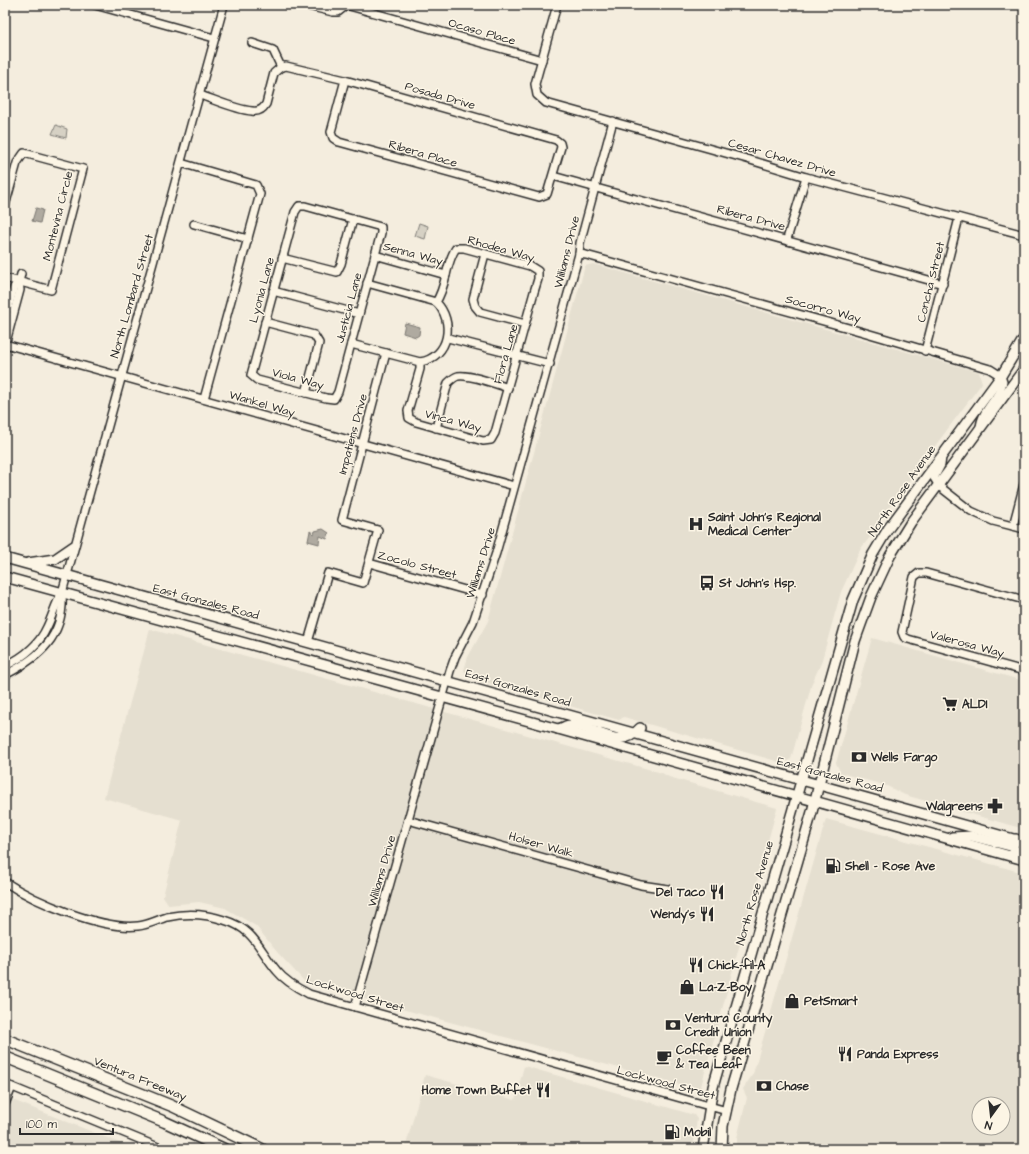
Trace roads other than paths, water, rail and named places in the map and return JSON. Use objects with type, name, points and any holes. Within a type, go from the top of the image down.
[{"type":"highway","name":"Ventura Freeway","points":[[5,1039],[172,1106],[262,1149]]},
{"type":"highway","points":[[5,1057],[165,1122],[224,1149]]},
{"type":"main road","name":"North Rose Avenue","points":[[703,1149],[709,1106],[800,779],[843,628],[865,571],[888,529],[1001,376],[1024,338]]},
{"type":"main road","points":[[722,1149],[733,1081],[812,812],[855,641],[871,596],[894,549],[911,522],[1024,369]]},
{"type":"main road","points":[[23,564],[55,560],[74,546]]},
{"type":"main road","name":"East Gonzales Road","points":[[5,558],[448,681],[637,731],[800,779],[1020,840]]},
{"type":"main road","points":[[5,577],[443,697],[1024,860]]},
{"type":"main road","points":[[558,729],[570,725],[622,740],[637,731]]},
{"type":"main road","points":[[944,837],[971,836],[1010,846],[1020,840]]},
{"type":"main road","points":[[1011,856],[1015,851],[1024,851]]},
{"type":"street","points":[[95,5],[214,38]]},
{"type":"street","name":"North Lombard Street","points":[[62,593],[224,5]]},
{"type":"street","points":[[304,5],[327,12],[338,12],[346,5]]},
{"type":"street","name":"Ocaso Place","points":[[346,5],[542,60]]},
{"type":"street","points":[[542,60],[558,5]]},
{"type":"street","points":[[200,95],[248,110],[258,111],[263,108],[266,104],[274,72],[280,66],[273,50],[252,43]]},
{"type":"street","name":"Cesar Chavez Drive","points":[[542,60],[535,84],[537,95],[546,103],[806,177],[1024,235]]},
{"type":"street","name":"Posada Drive","points":[[280,66],[286,66],[345,80],[556,140],[560,143],[560,147],[553,176]]},
{"type":"street","name":"Ribera Place","points":[[345,80],[331,132],[333,138],[339,142],[540,197],[547,194],[553,176]]},
{"type":"street","name":"Williams Drive","points":[[355,1007],[455,657],[469,633],[483,595],[550,364],[579,254],[580,243],[613,121]]},
{"type":"street","name":"Montevina Circle","points":[[5,206],[17,163],[24,153],[83,169],[50,290],[5,278]]},
{"type":"street","points":[[181,163],[256,185],[260,194],[204,399]]},
{"type":"street","name":"Ribera Drive","points":[[553,176],[595,186],[787,239],[943,284]]},
{"type":"street","points":[[787,239],[806,177]]},
{"type":"street","name":"Lyonia Lane","points":[[254,377],[251,375],[295,212],[298,208],[305,206],[354,219]]},
{"type":"street","name":"Concha Street","points":[[925,351],[959,218]]},
{"type":"street","points":[[282,258],[337,272],[341,264],[354,219]]},
{"type":"street","name":"Justicia Lane","points":[[336,396],[381,233],[380,227],[354,219]]},
{"type":"street","points":[[194,224],[248,239]]},
{"type":"street","name":"Rhodea Way","points":[[446,275],[452,254],[456,248],[530,266],[537,270]]},
{"type":"street","points":[[485,254],[473,299],[475,306],[480,312],[525,324]]},
{"type":"street","name":"Socorro Way","points":[[579,254],[863,332],[990,370],[1001,376]]},
{"type":"street","name":"Senna Way","points":[[375,255],[446,275]]},
{"type":"street","name":"Flora Lane","points":[[489,440],[491,440],[495,432],[508,388],[538,279],[537,270]]},
{"type":"street","points":[[5,340],[7,338],[20,290],[19,282],[21,274]]},
{"type":"street","points":[[436,302],[441,294],[446,275]]},
{"type":"street","points":[[5,319],[14,287],[19,282]]},
{"type":"street","points":[[351,344],[420,362],[427,361],[437,354],[448,338],[449,330],[446,318],[441,307],[436,302],[368,283]]},
{"type":"street","points":[[273,291],[359,314]]},
{"type":"street","points":[[265,322],[314,335],[319,344],[306,392]]},
{"type":"street","points":[[448,338],[550,364]]},
{"type":"street","name":"Wankel Way","points":[[5,344],[514,486]]},
{"type":"street","name":"Impatiens Drive","points":[[369,563],[378,530],[342,520],[386,353]]},
{"type":"street","name":"Vinca Way","points":[[420,362],[408,411],[409,418],[416,422],[436,428],[484,441],[489,440]]},
{"type":"street","points":[[436,428],[448,383],[453,378],[459,376],[469,377],[508,388]]},
{"type":"street","points":[[980,429],[980,420],[1002,386],[1003,382],[1001,376]]},
{"type":"street","name":"Viola Way","points":[[254,377],[326,398],[334,398],[336,396]]},
{"type":"street","points":[[943,453],[941,465],[934,478],[939,486],[981,517],[1024,529]]},
{"type":"street","points":[[1013,526],[1024,484]]},
{"type":"street","points":[[308,642],[328,574],[363,584],[369,563]]},
{"type":"street","name":"Zocolo Street","points":[[369,563],[483,595]]},
{"type":"street","name":"Valerosa Way","points":[[1024,600],[929,574],[919,574],[914,577],[902,632],[904,637],[908,640],[1024,671]]},
{"type":"street","points":[[5,666],[26,654],[41,637],[47,628],[55,604],[62,593]]},
{"type":"street","points":[[5,675],[22,667],[42,651],[49,643],[57,627],[63,608],[62,593]]},
{"type":"street","name":"Holser Walk","points":[[408,820],[638,884],[668,889]]},
{"type":"street","name":"Lockwood Street","points":[[5,882],[23,894],[93,921],[115,926],[142,925],[166,918],[188,915],[201,915],[226,920],[245,930],[254,938],[277,972],[297,988],[309,994],[727,1111]]},
{"type":"street","points":[[5,1084],[163,1149]]},
{"type":"street","points":[[5,1104],[12,1087]]},
{"type":"place","name":"Saint John's Regional Medical Center","points":[[696,524]]},
{"type":"place","name":"St John's Hsp.","points":[[707,583]]},
{"type":"place","name":"ALDI","points":[[950,704]]},
{"type":"place","name":"Wells Fargo","points":[[859,757]]},
{"type":"place","name":"Walgreens","points":[[995,806]]},
{"type":"place","name":"Shell - Rose Ave","points":[[833,866]]},
{"type":"place","name":"Del Taco","points":[[717,892]]},
{"type":"place","name":"Wendy's","points":[[707,914]]},
{"type":"place","name":"Chick-fil-A","points":[[696,965]]},
{"type":"place","name":"La-Z-Boy","points":[[687,987]]},
{"type":"place","name":"PetSmart","points":[[792,1001]]},
{"type":"place","name":"Ventura County Credit Union","points":[[673,1025]]},
{"type":"place","name":"Panda Express","points":[[845,1054]]},
{"type":"place","name":"Coffee Been & Tea Leaf","points":[[664,1057]]},
{"type":"place","name":"Chase","points":[[764,1086]]},
{"type":"place","name":"Home Town Buffet","points":[[543,1090]]},
{"type":"place","name":"Mobil","points":[[672,1132]]}]
